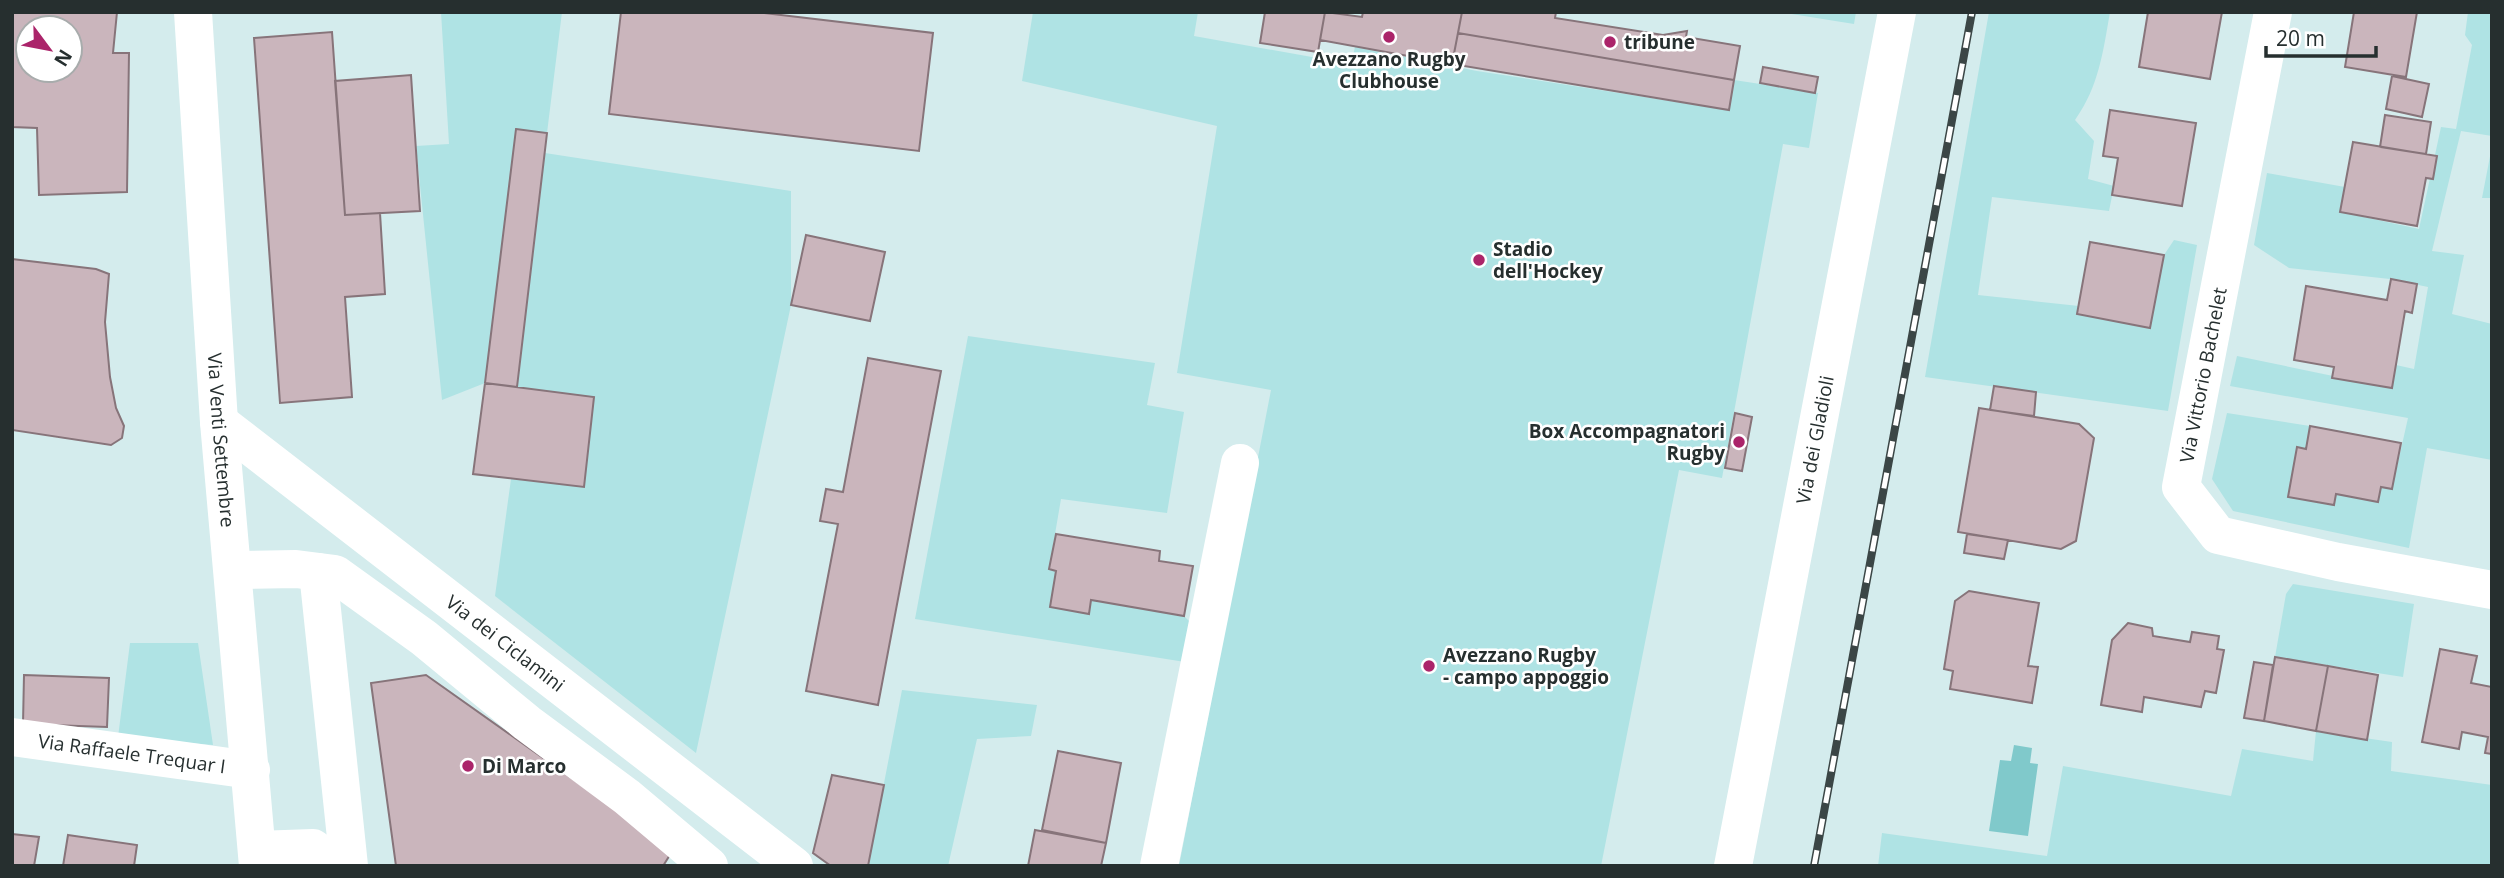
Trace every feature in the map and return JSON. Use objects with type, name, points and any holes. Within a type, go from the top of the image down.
[{"type":"street","name":"Via Venti Settembre","points":[[193,12],[219,422],[258,858]]},
{"type":"street","name":"Via dei Gladioli","points":[[1733,866],[1898,12]]},
{"type":"street","name":"Via Vittorio Bachelet","points":[[2273,12],[2181,487],[2218,535],[2338,562],[2492,590]]},
{"type":"street","name":"Via dei Ciclamini","points":[[219,422],[794,866]]},
{"type":"street","points":[[1159,866],[1240,463]]},
{"type":"street","points":[[233,570],[335,574],[424,638],[527,723],[627,797],[709,866]]},
{"type":"street","points":[[318,572],[349,866]]},
{"type":"street","name":"Via Raffaele Trequar I","points":[[12,737],[251,770]]},
{"type":"street","points":[[258,858],[313,848],[339,866]]},
{"type":"shaded area","points":[[441,12],[562,12],[547,133],[516,130],[485,383],[442,400],[416,146],[449,144]]},
{"type":"shaded area","points":[[1033,12],[1198,12],[1194,36],[1351,64],[1355,47],[1477,71],[1728,110],[1734,80],[1818,93],[1809,148],[1783,144],[1722,478],[1679,470],[1601,866],[1179,866],[1271,390],[1177,373],[1217,126],[1022,81]]},
{"type":"shaded area","points":[[1779,12],[1856,12],[1854,24]]},
{"type":"shaded area","points":[[1989,12],[2110,12],[2095,81],[2075,120],[2094,141],[2088,179],[2114,186],[2109,211],[1992,197],[1978,295],[2079,306],[2078,314],[2150,328],[2164,255],[2174,240],[2197,245],[2168,411],[1925,377]]},
{"type":"shaded area","points":[[2468,12],[2492,12],[2492,136],[2461,131],[2432,251],[2464,255],[2452,314],[2492,324],[2492,460],[2427,448],[2409,548],[2233,511],[2212,479],[2227,413],[2310,426],[2306,449],[2297,448],[2288,497],[2333,505],[2336,494],[2378,502],[2381,487],[2392,489],[2408,418],[2230,386],[2237,356],[2391,388],[2396,365],[2414,369],[2428,287],[2390,279],[2289,268],[2254,245],[2267,173],[2345,187],[2341,212],[2419,229],[2441,127],[2456,129],[2472,45],[2465,35]]},
{"type":"shaded area","points":[[2492,146],[2492,198],[2482,198]]},
{"type":"shaded area","points":[[545,153],[791,191],[791,305],[696,753],[495,596],[511,479],[584,487],[594,397],[517,387]]},
{"type":"shaded area","points":[[968,336],[1155,363],[1147,405],[1184,412],[1167,513],[1061,499],[1049,569],[1056,571],[1050,607],[1088,614],[1091,600],[1184,616],[1191,623],[1185,662],[915,619]]},
{"type":"shaded area","points":[[2293,584],[2414,604],[2403,677],[2275,657],[2286,594]]},
{"type":"shaded area","points":[[130,643],[198,643],[213,745],[118,737]]},
{"type":"shaded area","points":[[902,690],[1037,705],[1031,736],[977,739],[948,866],[868,866]]},
{"type":"shaded area","points":[[2316,731],[2392,742],[2391,771],[2492,785],[2492,866],[1878,866],[1882,833],[2047,856],[2063,766],[2231,796],[2242,749],[2313,761]]},
{"type":"shaded area","points":[[2014,745],[2032,748],[2030,763],[2038,764],[2028,836],[1989,831],[2000,760],[2011,761]]},
{"type":"building","points":[[12,12],[117,12],[113,53],[129,53],[127,192],[39,195],[37,128],[12,127]]},
{"type":"building","points":[[621,12],[756,12],[933,33],[919,151],[609,114]]},
{"type":"building","points":[[1265,12],[1325,12],[1318,52],[1260,43]]},
{"type":"building","name":"Avezzano Rugby Clubhouse","points":[[1325,12],[1362,17],[1363,12],[1462,12],[1452,64],[1320,40]]},
{"type":"building","name":"tribune","points":[[1462,12],[1556,12],[1555,18],[1663,35],[1687,31],[1686,37],[1740,46],[1734,80],[1458,33]]},
{"type":"building","points":[[2148,12],[2222,12],[2210,79],[2139,67]]},
{"type":"building","points":[[2354,12],[2417,12],[2406,77],[2345,67]]},
{"type":"building","points":[[332,32],[345,215],[380,213],[385,294],[345,297],[352,397],[280,403],[254,38]]},
{"type":"building","points":[[1458,33],[1734,80],[1729,110],[1452,64]]},
{"type":"building","points":[[1763,67],[1818,77],[1815,93],[1760,83]]},
{"type":"building","points":[[411,75],[420,211],[345,215],[335,81]]},
{"type":"building","points":[[2392,76],[2429,84],[2422,117],[2386,109]]},
{"type":"building","points":[[2110,110],[2196,123],[2182,206],[2112,195],[2118,158],[2103,156]]},
{"type":"building","points":[[2385,115],[2431,122],[2426,154],[2380,147]]},
{"type":"building","points":[[516,129],[547,133],[517,387],[485,383]]},
{"type":"building","points":[[2353,142],[2437,156],[2433,179],[2426,178],[2417,226],[2340,212]]},
{"type":"building","points":[[806,235],[885,252],[870,321],[791,305]]},
{"type":"building","points":[[2090,242],[2164,255],[2150,328],[2077,314]]},
{"type":"building","points":[[12,259],[96,269],[109,274],[105,322],[110,377],[116,408],[124,426],[122,438],[111,445],[12,430]]},
{"type":"building","points":[[2391,279],[2417,284],[2412,313],[2405,311],[2392,388],[2332,378],[2334,367],[2294,360],[2306,286],[2387,300]]},
{"type":"building","points":[[868,358],[941,371],[878,705],[806,691],[838,524],[820,521],[826,489],[843,492]]},
{"type":"building","points":[[485,383],[594,397],[584,487],[473,474]]},
{"type":"building","points":[[1994,386],[2036,392],[2034,416],[1990,410]]},
{"type":"building","points":[[1979,408],[2079,424],[2094,438],[2076,541],[2061,549],[1958,532]]},
{"type":"building","name":"Box Accompagnatori Rugby","points":[[1735,413],[1752,417],[1742,471],[1725,468]]},
{"type":"building","points":[[2310,426],[2401,443],[2392,489],[2381,487],[2378,502],[2336,494],[2334,505],[2288,497],[2297,447],[2306,449]]},
{"type":"building","points":[[1056,534],[1160,551],[1159,561],[1193,566],[1184,616],[1091,600],[1089,614],[1050,607],[1056,571],[1049,569]]},
{"type":"building","points":[[1967,534],[2008,540],[2004,559],[1964,553]]},
{"type":"building","points":[[1969,591],[2039,603],[2028,666],[2038,667],[2032,703],[1950,689],[1953,671],[1944,669],[1955,601]]},
{"type":"building","points":[[2128,623],[2152,628],[2153,636],[2190,642],[2192,632],[2219,636],[2217,649],[2224,650],[2216,693],[2205,691],[2201,707],[2144,697],[2142,712],[2101,705],[2112,640]]},
{"type":"building","points":[[2440,649],[2477,656],[2471,683],[2492,687],[2492,754],[2485,753],[2488,737],[2462,732],[2459,749],[2422,742]]},
{"type":"building","points":[[2275,657],[2328,666],[2316,731],[2264,721]]},
{"type":"building","points":[[2254,662],[2273,665],[2264,721],[2244,718]]},
{"type":"building","points":[[2328,666],[2378,675],[2367,740],[2316,731]]},
{"type":"building","points":[[24,675],[109,678],[107,727],[23,724]]},
{"type":"building","name":"Di Marco","points":[[426,675],[673,850],[663,866],[396,866],[371,683]]},
{"type":"building","points":[[1058,751],[1121,763],[1106,843],[1042,830]]},
{"type":"building","points":[[832,775],[884,785],[868,866],[831,866],[813,853]]},
{"type":"building","points":[[1035,830],[1106,843],[1101,866],[1028,866]]},
{"type":"building","points":[[12,834],[39,837],[34,866],[12,866]]},
{"type":"building","points":[[68,835],[137,845],[134,866],[63,866]]},
{"type":"railway","points":[[1814,866],[1972,12]]},
{"type":"place","name":"Avezzano Rugby Clubhouse","points":[[1389,37]]},
{"type":"place","name":"tribune","points":[[1610,42]]},
{"type":"place","name":"Stadio dell'Hockey","points":[[1479,260]]},
{"type":"place","name":"Box Accompagnatori Rugby","points":[[1739,442]]},
{"type":"place","name":"Avezzano Rugby - campo appoggio","points":[[1429,666]]},
{"type":"place","name":"Di Marco","points":[[468,766]]}]
